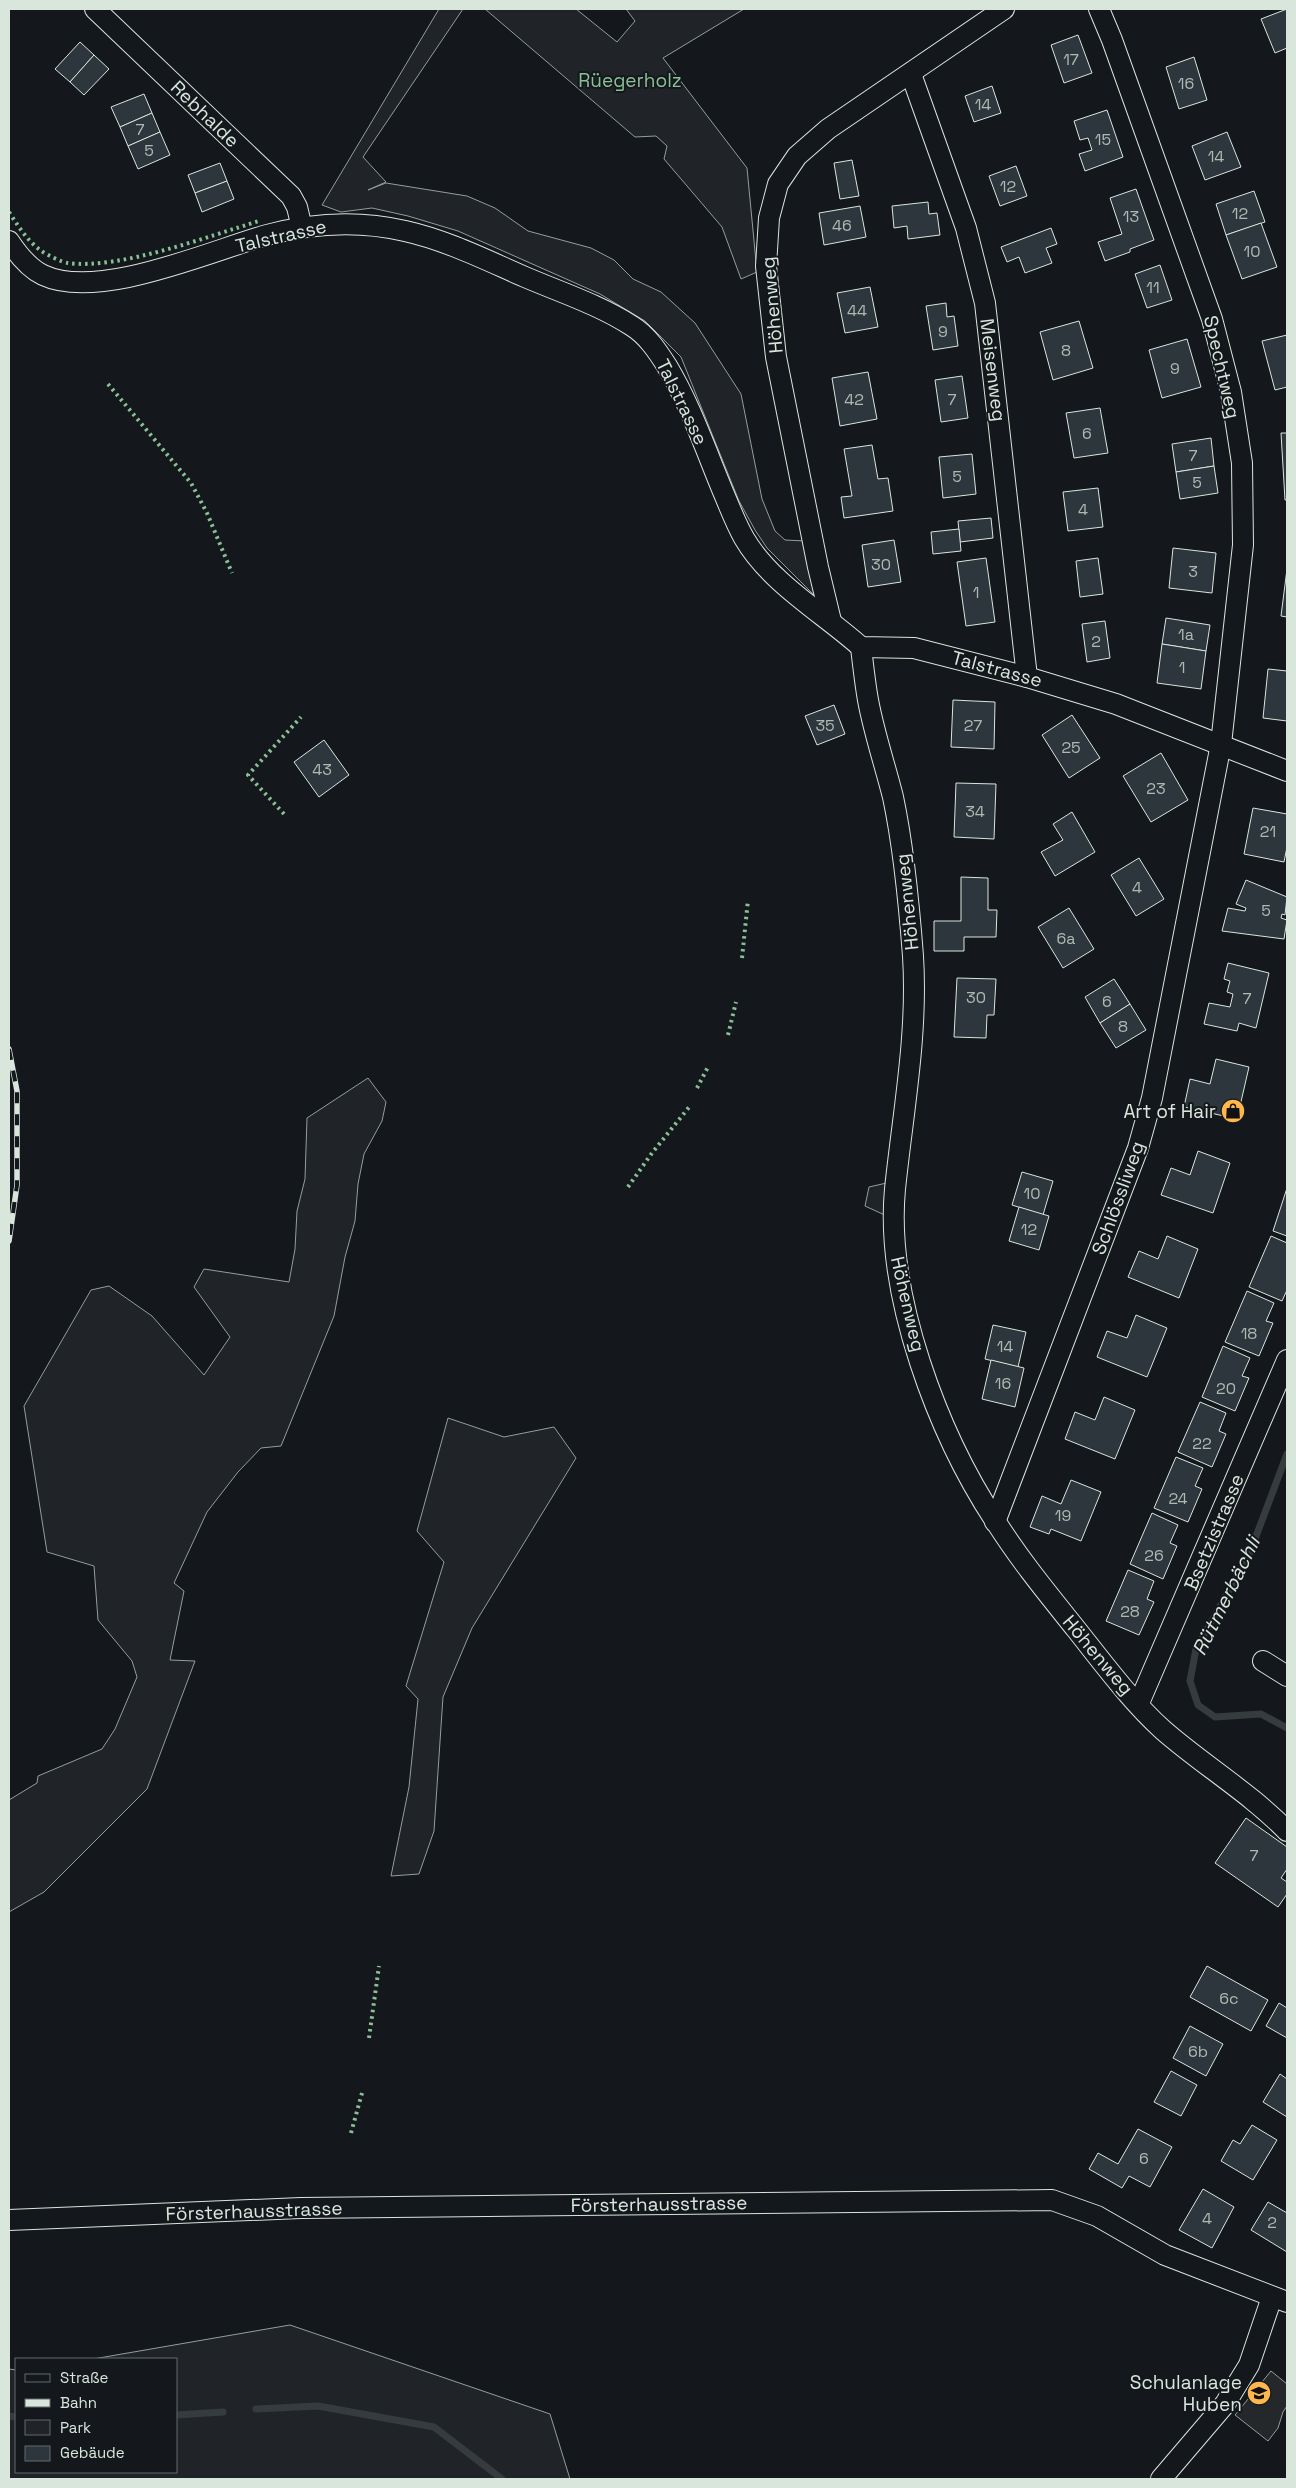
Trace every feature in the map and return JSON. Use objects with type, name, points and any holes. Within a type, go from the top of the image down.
[{"type":"street","name":"Rebhalde","points":[[95,9],[291,196],[298,207],[302,228]]},
{"type":"street","name":"Höhenweg","points":[[832,621],[818,567],[776,357],[766,266],[769,218],[778,184],[797,156],[828,129],[1004,9]]},
{"type":"street","name":"Spechtweg","points":[[1099,9],[1112,40],[1212,319],[1231,392],[1242,463],[1243,545],[1221,744]]},
{"type":"street","name":"Meisenweg","points":[[911,74],[966,228],[985,303],[1028,677]]},
{"type":"street","name":"Talstrasse","points":[[9,241],[41,274],[65,282],[87,283],[154,271],[266,235],[332,223],[362,224],[403,230],[429,237],[594,306],[634,326],[652,345],[683,396],[744,539],[765,565],[809,607],[832,621],[861,647],[914,648],[1028,677],[1116,704],[1287,771]]},
{"type":"street","name":"Höhenweg","points":[[861,647],[868,703],[893,798],[902,848],[913,961],[913,1012],[909,1075],[895,1188],[894,1226],[896,1260],[904,1302],[921,1362],[944,1425],[967,1474],[995,1522],[1023,1562],[1095,1654],[1162,1729],[1240,1790],[1287,1831]]},
{"type":"street","name":"Schlössliweg","points":[[995,1522],[1138,1148],[1152,1098],[1221,744]]},
{"type":"street","name":"Bsetzistrasse","points":[[1139,1703],[1287,1360]]},
{"type":"street","points":[[1262,1661],[1287,1676]]},
{"type":"street","name":"Försterhausstrasse","points":[[9,2220],[301,2208],[1052,2200],[1097,2216],[1165,2255],[1280,2299]]},
{"type":"street","points":[[1161,2479],[1225,2404],[1249,2365],[1280,2299]]},
{"type":"green space","points":[[439,9],[463,9],[363,157],[386,182],[368,190],[386,183],[467,196],[495,208],[528,231],[591,248],[614,260],[633,279],[661,292],[695,323],[741,394],[762,499],[775,531],[785,540],[806,541],[820,601],[767,548],[755,530],[739,501],[681,357],[645,321],[600,294],[458,231],[408,216],[372,208],[341,212],[322,205]]},
{"type":"green space","name":"Rüegerholz","points":[[485,9],[576,9],[617,42],[635,21],[626,9],[744,9],[663,58],[747,168],[757,272],[741,279],[722,227],[664,159],[667,146],[656,136],[635,137]]},
{"type":"green space","points":[[368,1078],[386,1102],[382,1121],[364,1154],[358,1184],[355,1221],[345,1257],[334,1316],[281,1446],[261,1448],[238,1472],[207,1512],[174,1583],[184,1591],[170,1660],[195,1661],[147,1789],[44,1892],[9,1912],[9,1800],[37,1783],[38,1776],[102,1749],[115,1729],[137,1677],[132,1661],[98,1620],[94,1566],[47,1552],[24,1406],[91,1290],[109,1286],[152,1316],[204,1375],[230,1337],[194,1287],[204,1269],[289,1282],[295,1249],[297,1211],[305,1179],[307,1118]]},
{"type":"green space","points":[[891,1182],[889,1217],[865,1206],[869,1187]]},
{"type":"green space","points":[[448,1418],[504,1437],[554,1427],[576,1458],[472,1628],[443,1697],[434,1831],[419,1874],[391,1876],[409,1787],[418,1699],[406,1686],[444,1562],[417,1531]]},
{"type":"green space","points":[[290,2325],[550,2414],[570,2479],[9,2479],[9,2369],[15,2370],[15,2473],[178,2473],[178,2358],[99,2358]]},
{"type":"shaded area","points":[[1271,2371],[1287,2384],[1287,2406],[1278,2428],[1268,2441],[1235,2415]]},
{"type":"building","points":[[1287,9],[1287,48],[1275,53],[1261,19]]},
{"type":"building","points":[[1078,35],[1092,73],[1064,83],[1051,45]]},
{"type":"building","points":[[80,42],[94,55],[70,82],[55,69]]},
{"type":"building","points":[[94,55],[109,69],[84,95],[70,82]]},
{"type":"building","points":[[1194,57],[1207,100],[1179,109],[1166,67]]},
{"type":"building","points":[[992,86],[1001,113],[974,122],[965,96]]},
{"type":"building","points":[[144,94],[152,113],[120,127],[111,107]]},
{"type":"building","points":[[1107,110],[1123,157],[1085,171],[1079,154],[1092,150],[1088,138],[1080,140],[1074,121]]},
{"type":"building","points":[[152,113],[160,132],[128,146],[120,127]]},
{"type":"building","points":[[160,132],[170,155],[138,169],[128,146]]},
{"type":"building","points":[[1227,132],[1241,167],[1205,180],[1192,146]]},
{"type":"building","points":[[852,160],[859,196],[840,199],[834,163]]},
{"type":"building","points":[[220,163],[227,181],[195,193],[188,175]]},
{"type":"building","points":[[1016,166],[1027,196],[1000,206],[989,176]]},
{"type":"building","points":[[227,181],[234,199],[202,212],[195,193]]},
{"type":"building","points":[[1136,189],[1154,240],[1130,249],[1130,252],[1105,261],[1098,242],[1122,234],[1110,198]]},
{"type":"building","points":[[1254,191],[1265,222],[1226,235],[1216,204]]},
{"type":"building","points":[[928,202],[929,214],[937,213],[940,235],[908,239],[907,226],[894,228],[892,206]]},
{"type":"building","points":[[860,206],[866,237],[824,245],[819,213]]},
{"type":"building","points":[[1261,223],[1277,267],[1242,279],[1226,235]]},
{"type":"building","points":[[1051,228],[1057,244],[1046,248],[1052,263],[1025,273],[1019,257],[1007,262],[1001,247]]},
{"type":"building","points":[[1160,265],[1172,300],[1147,308],[1135,274]]},
{"type":"building","points":[[870,287],[878,327],[845,333],[837,293]]},
{"type":"building","points":[[946,303],[947,317],[954,316],[958,346],[933,350],[926,306]]},
{"type":"building","points":[[1079,321],[1093,368],[1053,380],[1040,332]]},
{"type":"building","points":[[1287,335],[1287,387],[1275,390],[1262,341]]},
{"type":"building","points":[[1187,339],[1201,387],[1162,398],[1149,350]]},
{"type":"building","points":[[868,372],[877,419],[840,426],[832,378]]},
{"type":"building","points":[[962,376],[968,418],[941,422],[935,380]]},
{"type":"building","points":[[1100,408],[1108,453],[1074,458],[1066,413]]},
{"type":"building","points":[[1281,433],[1287,433],[1287,500],[1285,500]]},
{"type":"building","points":[[1211,438],[1214,466],[1176,472],[1172,444]]},
{"type":"building","points":[[872,445],[878,479],[888,478],[893,511],[844,518],[841,497],[852,496],[844,449]]},
{"type":"building","points":[[972,454],[976,494],[943,498],[939,457]]},
{"type":"building","points":[[1214,466],[1218,493],[1180,499],[1176,472]]},
{"type":"building","points":[[1098,488],[1103,527],[1068,531],[1063,492]]},
{"type":"building","points":[[991,518],[993,538],[960,542],[958,521]]},
{"type":"building","points":[[959,529],[961,551],[933,554],[931,532]]},
{"type":"building","points":[[894,540],[901,582],[868,587],[862,545]]},
{"type":"building","points":[[1173,548],[1216,553],[1212,593],[1169,588]]},
{"type":"building","points":[[986,558],[995,622],[966,626],[957,562]]},
{"type":"building","points":[[1098,558],[1103,594],[1080,597],[1076,561]]},
{"type":"building","points":[[1287,569],[1287,617],[1281,616]]},
{"type":"building","points":[[1166,618],[1210,625],[1206,651],[1162,644]]},
{"type":"building","points":[[1105,621],[1110,658],[1087,662],[1082,624]]},
{"type":"building","points":[[1162,644],[1206,651],[1201,689],[1157,683]]},
{"type":"building","points":[[1268,669],[1287,671],[1287,721],[1263,718]]},
{"type":"building","points":[[953,700],[995,702],[994,749],[951,747]]},
{"type":"building","points":[[834,705],[845,734],[817,745],[805,716]]},
{"type":"building","points":[[1072,715],[1100,758],[1069,778],[1042,735]]},
{"type":"building","points":[[324,740],[349,775],[319,797],[294,762]]},
{"type":"building","points":[[1161,753],[1188,800],[1151,822],[1123,776]]},
{"type":"building","points":[[956,783],[996,784],[994,839],[954,837]]},
{"type":"building","points":[[1253,808],[1287,814],[1287,847],[1284,862],[1244,854]]},
{"type":"building","points":[[1072,812],[1095,852],[1055,876],[1041,852],[1063,840],[1053,824]]},
{"type":"building","points":[[1139,858],[1164,899],[1136,916],[1111,875]]},
{"type":"building","points":[[961,877],[988,878],[988,910],[997,910],[996,937],[964,937],[964,951],[934,951],[934,921],[961,921]]},
{"type":"building","points":[[1246,880],[1287,897],[1285,915],[1282,914],[1281,918],[1287,920],[1284,939],[1222,931],[1228,908],[1245,911],[1246,908],[1236,904]]},
{"type":"building","points":[[1069,908],[1094,949],[1063,968],[1038,927]]},
{"type":"building","points":[[1228,963],[1269,973],[1256,1028],[1239,1023],[1237,1031],[1204,1024],[1209,1003],[1230,1007],[1233,994],[1227,992],[1230,981],[1224,979]]},
{"type":"building","points":[[957,978],[996,979],[994,1015],[987,1015],[986,1038],[954,1037]]},
{"type":"building","points":[[1114,979],[1130,1004],[1100,1023],[1085,997]]},
{"type":"building","points":[[1130,1004],[1146,1030],[1116,1048],[1100,1023]]},
{"type":"building","points":[[1216,1059],[1249,1067],[1237,1119],[1184,1107],[1190,1079],[1210,1084]]},
{"type":"building","points":[[1198,1151],[1230,1163],[1213,1213],[1161,1195],[1171,1168],[1190,1175]]},
{"type":"building","points":[[1022,1172],[1053,1181],[1043,1215],[1012,1205]]},
{"type":"building","points":[[1287,1188],[1287,1236],[1273,1231]]},
{"type":"building","points":[[1019,1207],[1049,1216],[1039,1250],[1009,1241]]},
{"type":"building","points":[[1167,1236],[1198,1249],[1179,1298],[1128,1277],[1139,1251],[1158,1259]]},
{"type":"building","points":[[1271,1236],[1287,1243],[1287,1290],[1282,1301],[1249,1287]]},
{"type":"building","points":[[1247,1291],[1274,1303],[1266,1321],[1273,1323],[1259,1356],[1225,1342]]},
{"type":"building","points":[[1136,1315],[1167,1328],[1147,1377],[1097,1357],[1107,1331],[1127,1338]]},
{"type":"building","points":[[993,1325],[1026,1332],[1018,1367],[985,1359]]},
{"type":"building","points":[[1223,1346],[1250,1358],[1242,1376],[1249,1378],[1235,1411],[1202,1397]]},
{"type":"building","points":[[991,1360],[1024,1368],[1015,1407],[982,1399]]},
{"type":"building","points":[[1104,1397],[1135,1410],[1115,1459],[1065,1439],[1075,1412],[1095,1420]]},
{"type":"building","points":[[1200,1402],[1226,1413],[1219,1431],[1226,1434],[1212,1467],[1178,1452]]},
{"type":"building","points":[[1176,1457],[1203,1468],[1195,1486],[1202,1489],[1188,1522],[1154,1508]]},
{"type":"building","points":[[1071,1480],[1101,1492],[1081,1541],[1051,1529],[1049,1534],[1030,1527],[1042,1496],[1061,1504]]},
{"type":"building","points":[[1152,1513],[1178,1525],[1170,1543],[1177,1546],[1163,1579],[1130,1564]]},
{"type":"building","points":[[1128,1570],[1154,1581],[1147,1599],[1154,1602],[1139,1635],[1106,1621]]},
{"type":"building","points":[[1246,1818],[1287,1847],[1287,1869],[1281,1878],[1287,1882],[1287,1894],[1278,1907],[1215,1863]]},
{"type":"building","points":[[1207,1966],[1268,2000],[1251,2031],[1190,1997]]},
{"type":"building","points":[[1279,2003],[1287,2008],[1287,2038],[1266,2026]]},
{"type":"building","points":[[1190,2026],[1223,2044],[1206,2076],[1173,2058]]},
{"type":"building","points":[[1171,2071],[1197,2085],[1181,2116],[1154,2102]]},
{"type":"building","points":[[1280,2074],[1287,2079],[1287,2117],[1263,2102]]},
{"type":"building","points":[[1252,2125],[1277,2140],[1253,2180],[1221,2161],[1233,2140],[1240,2144]]},
{"type":"building","points":[[1138,2129],[1172,2147],[1150,2187],[1129,2176],[1122,2188],[1089,2169],[1098,2153],[1118,2164]]},
{"type":"building","points":[[1203,2189],[1234,2207],[1212,2248],[1179,2230]]},
{"type":"building","points":[[1268,2202],[1287,2213],[1287,2252],[1251,2230]]},
{"type":"waterway","name":"Rütmerbächli","points":[[1287,1454],[1249,1555],[1196,1649],[1190,1681],[1198,1705],[1215,1717],[1261,1714],[1287,1728]]},
{"type":"waterway","points":[[256,2409],[318,2406],[434,2427],[502,2479]]},
{"type":"waterway","points":[[178,2415],[223,2412]]},
{"type":"waterway","points":[[9,2416],[15,2417]]},
{"type":"railway","points":[[9,1049],[17,1091],[17,1185],[9,1241]]},
{"type":"hedge","points":[[9,212],[19,228],[43,252],[68,263],[89,264],[138,257],[259,221]]},
{"type":"hedge","points":[[108,384],[191,483],[207,513],[232,573]]},
{"type":"hedge","points":[[284,814],[248,775],[301,717]]},
{"type":"hedge","points":[[742,958],[748,900]]},
{"type":"hedge","points":[[728,1035],[736,1002]]},
{"type":"hedge","points":[[697,1088],[709,1065]]},
{"type":"hedge","points":[[628,1187],[652,1153],[690,1106]]},
{"type":"hedge","points":[[369,2038],[379,1966]]},
{"type":"hedge","points":[[351,2133],[362,2093]]},
{"type":"place","name":"Art of Hair","points":[[1233,1111]]},
{"type":"place","name":"Schulanlage Huben","points":[[1259,2393]]}]
